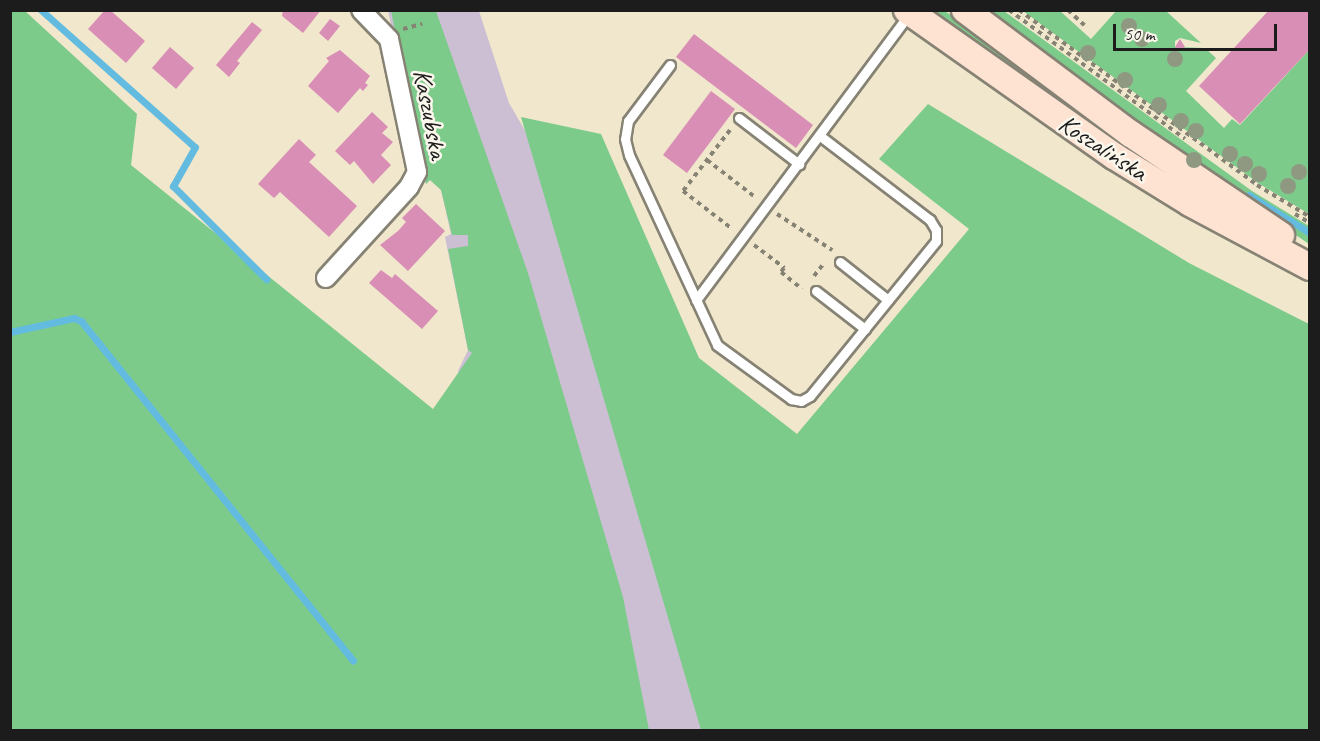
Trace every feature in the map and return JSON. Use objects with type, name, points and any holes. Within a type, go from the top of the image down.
[{"type":"main road","name":"Koszalińska","points":[[965,10],[1131,134],[1310,253]]},
{"type":"main road","name":"Koszalińska","points":[[905,16],[1114,156],[1190,203],[1310,267]]},
{"type":"street","name":"Kaszubska","points":[[326,278],[409,187],[417,172],[389,39],[361,10]]},
{"type":"lane","points":[[696,300],[820,136],[905,16]]},
{"type":"lane","points":[[670,65],[628,122],[625,139],[629,156],[717,345],[791,399],[801,401],[810,396],[936,241],[936,230],[930,220],[820,136]]},
{"type":"lane","points":[[739,118],[799,164]]},
{"type":"lane","points":[[840,262],[888,300]]},
{"type":"lane","points":[[816,291],[865,329]]},
{"type":"path","points":[[1009,10],[1253,189],[1310,223]]},
{"type":"path","points":[[1019,10],[1257,185],[1310,217]]},
{"type":"path","points":[[1068,10],[1086,27]]},
{"type":"shaded area","points":[[388,11],[479,11],[509,103],[565,199],[716,730],[547,730],[460,388],[458,371],[468,350],[445,237],[451,234],[441,190],[430,180],[426,184]]},
{"type":"green space","points":[[10,11],[25,11],[137,114],[131,165],[433,409],[472,353],[468,350],[448,249],[468,246],[468,235],[452,235],[441,190],[430,180],[426,184],[391,11],[436,11],[528,273],[623,597],[649,730],[11,730]]},
{"type":"green space","points":[[926,11],[945,11],[1124,145],[1120,147]]},
{"type":"green space","points":[[985,11],[1004,11],[1252,191],[1309,226],[1309,244],[1212,178]]},
{"type":"green space","points":[[1023,11],[1060,11],[1091,39],[1116,11],[1166,11],[1201,43],[1180,38],[1175,41],[1175,47],[1205,48],[1216,58],[1186,91],[1224,128],[1232,119],[1240,125],[1309,50],[1309,214],[1258,183]]},
{"type":"green space","points":[[928,104],[1189,263],[1309,324],[1309,730],[701,730],[521,117],[601,134],[699,358],[797,434],[969,229],[879,159]]},
{"type":"building","points":[[105,10],[110,10],[145,41],[126,63],[88,29]]},
{"type":"building","points":[[283,10],[321,10],[303,33],[282,16]]},
{"type":"building","points":[[1269,10],[1310,10],[1310,49],[1240,124],[1199,86]]},
{"type":"building","points":[[330,19],[340,26],[328,41],[319,33]]},
{"type":"building","points":[[252,22],[262,30],[237,61],[240,63],[229,77],[216,65]]},
{"type":"building","points":[[694,34],[813,125],[796,148],[676,57]]},
{"type":"building","points":[[1180,39],[1185,47],[1180,50],[1175,47]]},
{"type":"building","points":[[170,47],[194,68],[176,89],[152,68]]},
{"type":"building","points":[[340,50],[370,76],[365,83],[368,85],[363,91],[360,88],[338,113],[308,86],[329,61],[326,58]]},
{"type":"building","points":[[711,91],[735,109],[687,173],[663,155]]},
{"type":"building","points":[[372,112],[388,127],[382,133],[393,142],[381,155],[391,165],[373,184],[354,161],[350,165],[335,151]]},
{"type":"building","points":[[299,139],[316,155],[309,162],[357,206],[329,237],[280,192],[274,198],[258,184]]},
{"type":"building","points":[[416,204],[445,231],[408,271],[380,245],[406,222],[402,218]]},
{"type":"building","points":[[381,270],[392,278],[395,274],[438,311],[422,329],[369,283]]},
{"type":"waterway","points":[[41,10],[195,147],[173,186],[266,279]]},
{"type":"waterway","points":[[1249,195],[1310,233]]},
{"type":"waterway","points":[[10,332],[74,318],[81,321],[353,660]]}]
